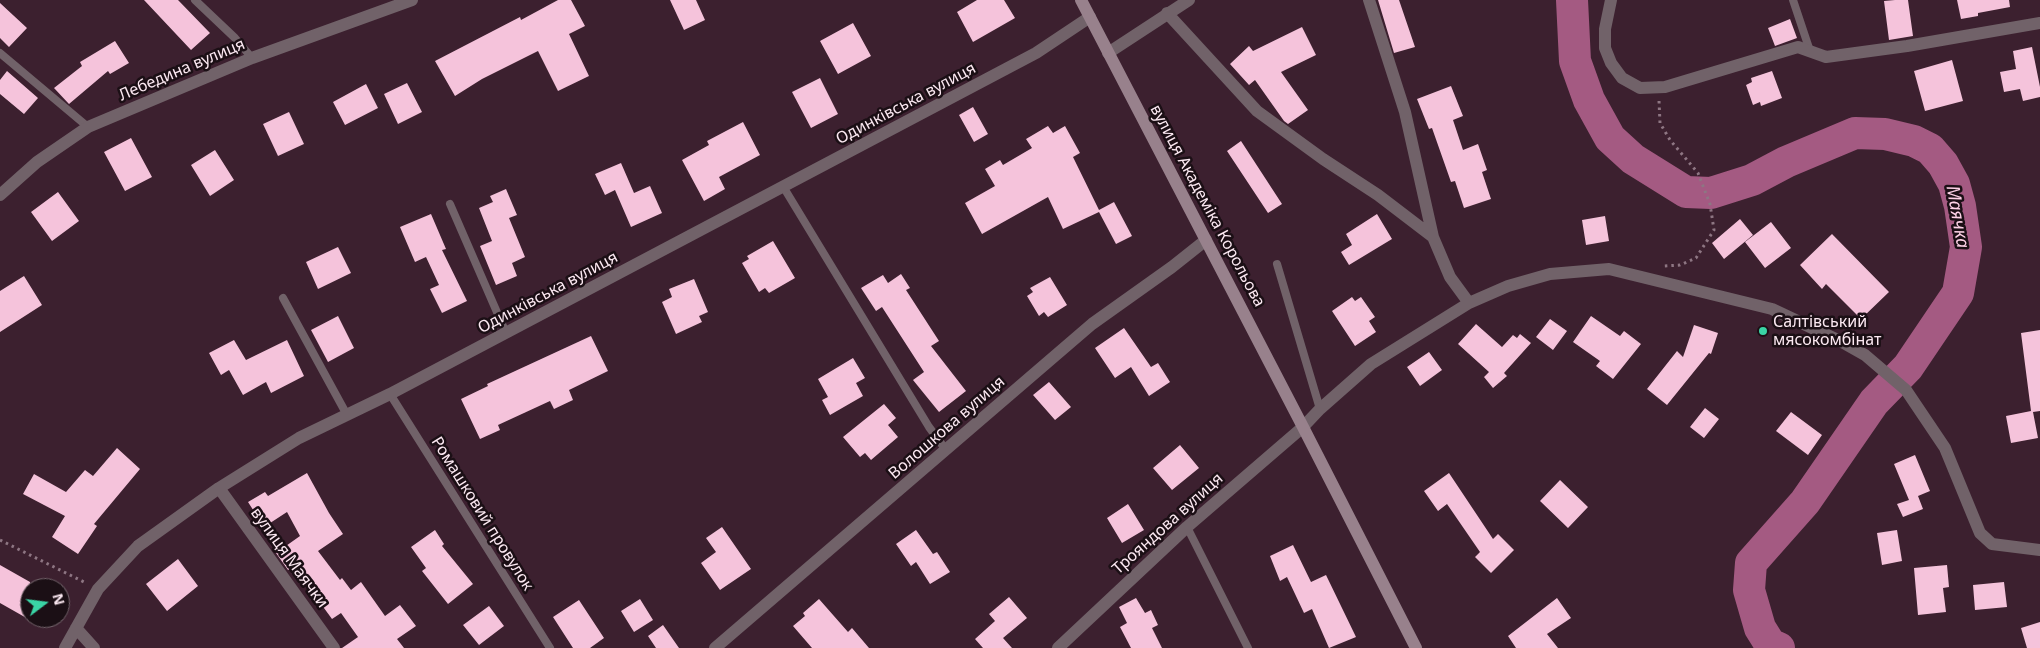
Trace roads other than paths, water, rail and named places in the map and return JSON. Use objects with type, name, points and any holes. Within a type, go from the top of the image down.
[{"type":"main road","name":"вулиця Академіка Корольова","points":[[1081,0],[1304,427],[1416,648]]},
{"type":"street","name":"Лебедина вулиця","points":[[0,195],[38,162],[88,127],[252,58],[391,3],[412,0]]},
{"type":"street","points":[[1108,53],[1189,0]]},
{"type":"street","points":[[1369,0],[1405,112],[1433,238],[1450,277],[1469,304]]},
{"type":"street","points":[[1611,0],[1605,29],[1605,48],[1622,78],[1640,88],[1665,87],[1798,47],[1826,57],[1907,46],[2040,23]]},
{"type":"street","points":[[1167,13],[1257,111],[1323,160],[1378,195],[1433,238]]},
{"type":"street","name":"Одинківська вулиця","points":[[65,648],[98,590],[138,546],[218,488],[299,438],[390,394],[784,188],[1036,53],[1090,17]]},
{"type":"street","name":"Волошкова вулиця","points":[[715,648],[1092,324],[1172,267],[1206,240]]},
{"type":"street","points":[[1304,427],[1320,409],[1371,364],[1469,304],[1508,286],[1550,274],[1609,269],[1772,309],[1842,342],[1864,355],[1906,390],[1945,448],[1980,533],[1992,544],[2040,550]]},
{"type":"street","name":"Трояндова вулиця","points":[[1058,648],[1187,526],[1304,427]]},
{"type":"street","name":"вулиця Маячки","points":[[218,488],[334,648]]},
{"type":"street","points":[[76,628],[94,648]]},
{"type":"lane","points":[[195,0],[235,38],[252,58]]},
{"type":"lane","points":[[1793,0],[1810,51]]},
{"type":"lane","points":[[0,53],[88,127]]},
{"type":"lane","points":[[784,188],[929,427],[946,450]]},
{"type":"lane","points":[[450,204],[506,333]]},
{"type":"lane","points":[[1277,264],[1320,409]]},
{"type":"lane","points":[[282,298],[346,415]]},
{"type":"lane","name":"Ромашковий провулок","points":[[390,394],[550,648]]},
{"type":"lane","points":[[1187,526],[1248,648]]},
{"type":"waterway","name":"Маячка","points":[[1572,0],[1575,61],[1589,100],[1610,138],[1633,159],[1686,192],[1711,193],[1752,180],[1786,162],[1855,133],[1885,134],[1914,141],[1930,149],[1943,164],[1954,184],[1960,206],[1966,247],[1958,293],[1908,367],[1874,402],[1805,502],[1751,563],[1749,590],[1760,628],[1770,644],[1779,648]]},
{"type":"place","name":"Салтівський мясокомбінат","points":[[1763,331]]}]
